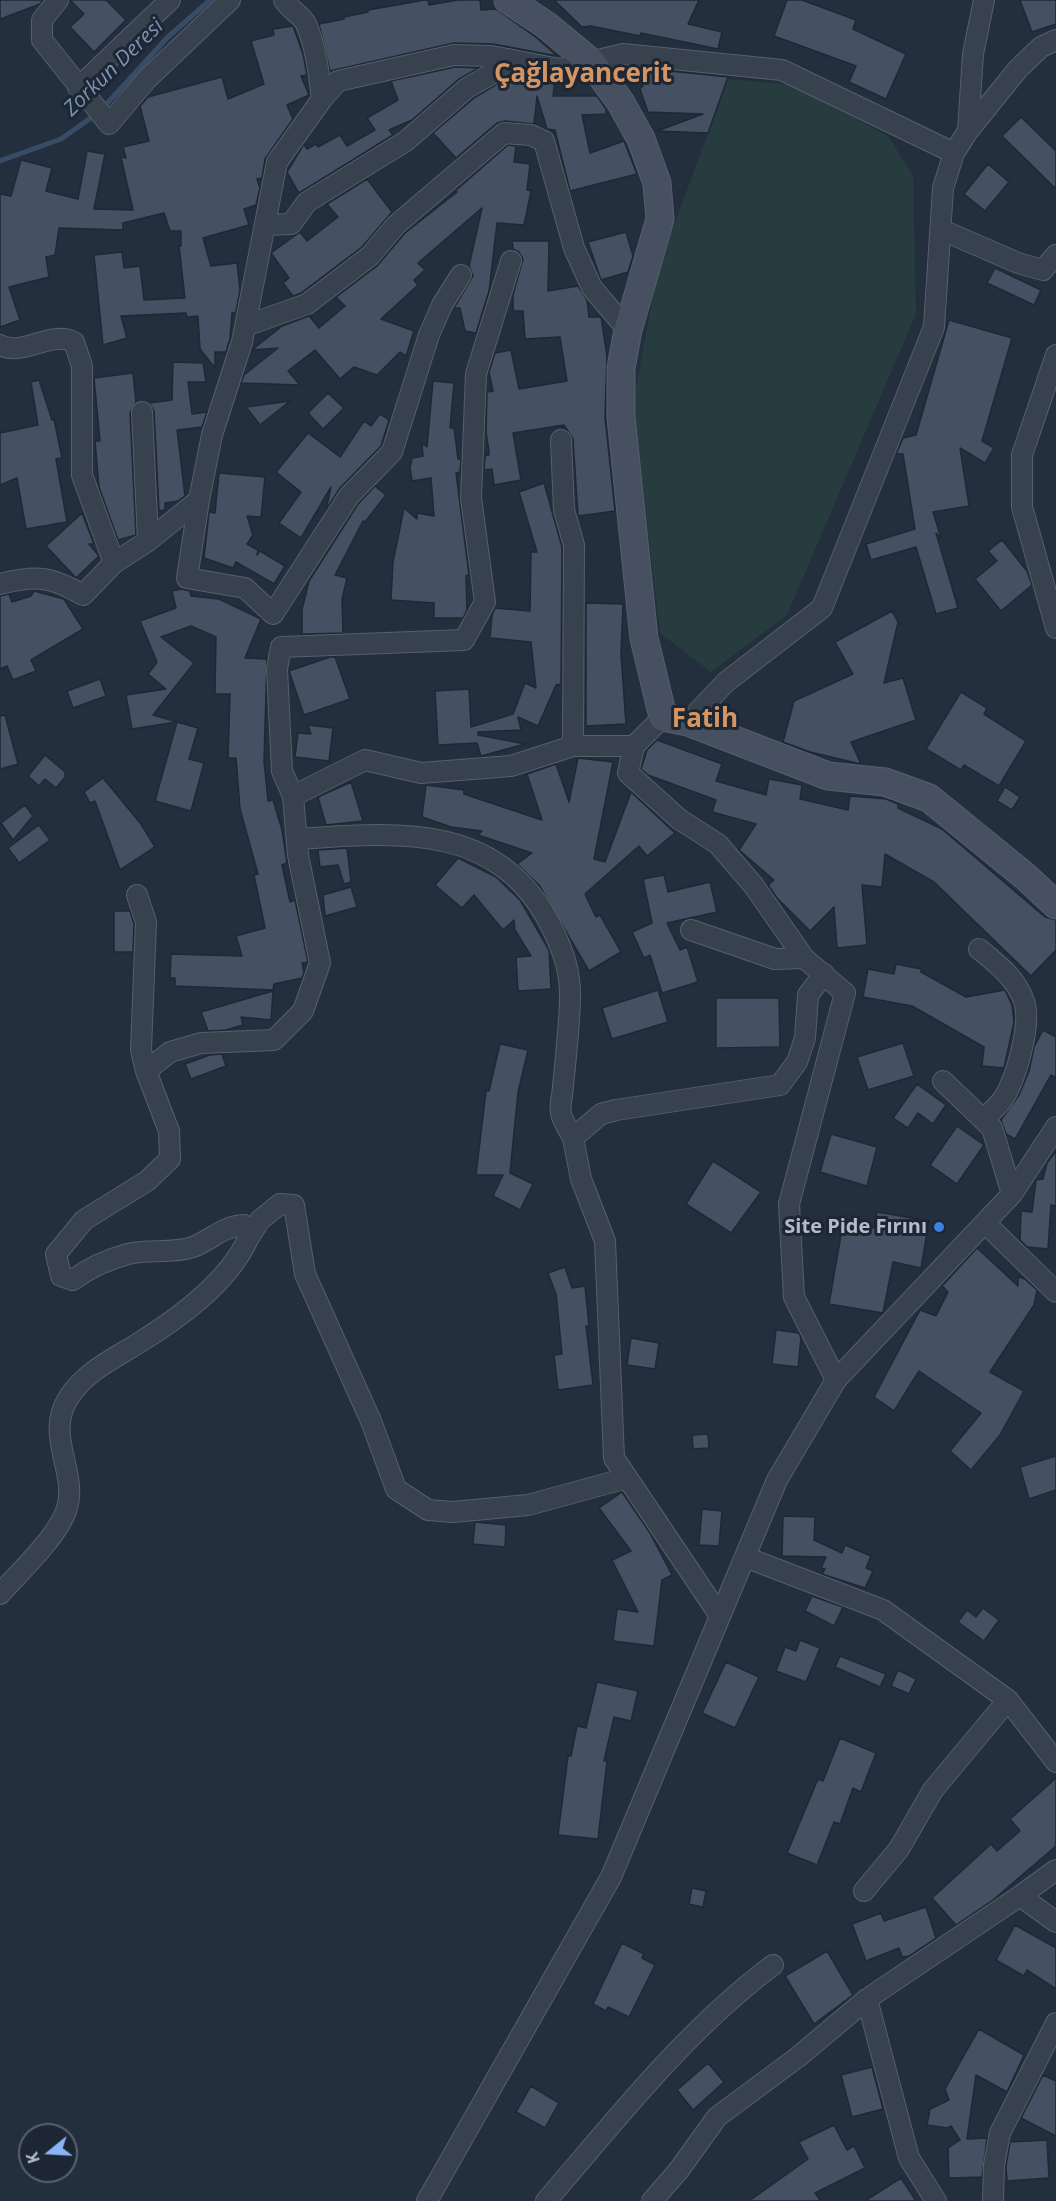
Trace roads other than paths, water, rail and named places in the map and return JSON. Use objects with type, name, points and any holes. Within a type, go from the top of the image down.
[{"type":"main road","points":[[508,0],[546,25],[592,63],[621,104],[640,139],[657,183],[660,219],[628,330],[621,368],[626,470],[644,638],[675,719],[828,776],[885,782],[929,798],[1026,876],[1056,904]]},
{"type":"street","points":[[58,0],[42,20],[42,40],[109,124],[147,79],[230,0]]},
{"type":"street","points":[[78,88],[170,0]]},
{"type":"street","points":[[284,0],[289,9],[306,22],[319,73],[322,99]]},
{"type":"street","points":[[968,131],[973,54],[984,0]]},
{"type":"street","points":[[293,796],[365,760],[422,773],[512,766],[573,746],[634,746],[726,682],[822,608],[934,327],[944,188],[954,153],[968,131],[1018,69],[1041,47],[1056,40]]},
{"type":"street","points":[[146,1071],[170,1053],[201,1043],[274,1040],[303,1011],[320,963],[297,839],[293,796],[282,771],[277,669],[281,647],[273,614],[244,588],[187,578],[198,500],[212,435],[245,326],[267,225],[277,162],[322,99],[338,81],[405,64],[454,55],[508,59],[560,69],[623,54],[782,70],[954,153]]},
{"type":"street","points":[[267,225],[291,224],[307,202],[406,141],[467,88],[504,66],[508,59]]},
{"type":"street","points":[[245,326],[307,304],[370,256],[396,225],[480,152],[504,134],[516,132],[544,141],[574,248],[592,288],[628,330]]},
{"type":"street","points":[[942,230],[1018,263],[1043,270],[1056,255]]},
{"type":"street","points":[[281,647],[465,640],[485,602],[471,498],[476,374],[511,261]]},
{"type":"street","points":[[273,614],[350,496],[392,452],[429,335],[442,305],[461,275]]},
{"type":"street","points":[[0,345],[10,350],[65,337],[74,342],[82,366],[82,475],[114,563]]},
{"type":"street","points":[[1056,355],[1022,455],[1022,507],[1056,628]]},
{"type":"street","points":[[142,411],[148,541]]},
{"type":"street","points":[[561,440],[564,510],[574,545],[573,746]]},
{"type":"street","points":[[0,584],[27,578],[58,580],[82,595],[114,563],[148,541],[198,500]]},
{"type":"street","points":[[634,746],[628,773],[679,819],[718,844],[754,886],[804,958],[845,993],[789,1204],[794,1297],[836,1380]]},
{"type":"street","points":[[297,839],[363,835],[426,838],[468,847],[499,862],[522,881],[542,905],[563,948],[569,978],[570,999],[561,1113],[573,1138],[581,1179],[605,1241],[614,1458],[720,1616]]},
{"type":"street","points":[[137,895],[146,922],[141,1050],[146,1071],[169,1131],[170,1159],[147,1181],[84,1220],[56,1254],[61,1276],[73,1280],[88,1269],[129,1253],[154,1253],[193,1246],[233,1226],[244,1225],[248,1239]]},
{"type":"street","points":[[691,930],[775,959],[804,958]]},
{"type":"street","points":[[979,949],[1008,973],[1025,1002],[1024,1033],[1017,1068],[1003,1099],[984,1119]]},
{"type":"street","points":[[573,1138],[601,1114],[616,1110],[780,1085],[797,1062],[805,1038],[808,995],[824,974]]},
{"type":"street","points":[[943,1081],[992,1128],[1012,1194]]},
{"type":"street","points":[[427,2201],[611,1877],[777,1480],[836,1380],[1012,1194],[1056,1127]]},
{"type":"street","points":[[0,1594],[46,1543],[67,1509],[69,1487],[61,1452],[59,1426],[68,1397],[96,1368],[172,1320],[217,1282],[238,1262],[248,1239],[260,1221],[280,1204],[294,1205],[305,1274],[371,1421],[396,1489],[428,1510],[453,1512],[528,1505],[627,1478]]},
{"type":"street","points":[[985,1223],[1056,1292]]},
{"type":"street","points":[[745,1557],[883,1610],[1008,1700],[1056,1762]]},
{"type":"street","points":[[864,1891],[899,1849],[933,1790],[1008,1700]]},
{"type":"street","points":[[652,2201],[679,2170],[717,2117],[798,2057],[867,1999],[1056,1870]]},
{"type":"street","points":[[1020,1896],[1056,1922]]},
{"type":"street","points":[[546,2201],[675,2054],[731,1996],[773,1965]]},
{"type":"street","points":[[867,1999],[909,2158],[936,2201]]},
{"type":"street","points":[[993,2201],[994,2165],[1000,2133],[1056,2023]]},
{"type":"waterway","name":"Zorkun Deresi","points":[[102,109],[168,37],[210,0]]},
{"type":"waterway","name":"Zorkun Deresi","points":[[0,161],[61,139],[95,115]]},
{"type":"place","name":"Site Pide Fırını","points":[[939,1227]]},
{"type":"district","name":"Çağlayancerit","points":[[583,75]]},
{"type":"district","name":"Fatih","points":[[705,720]]}]
